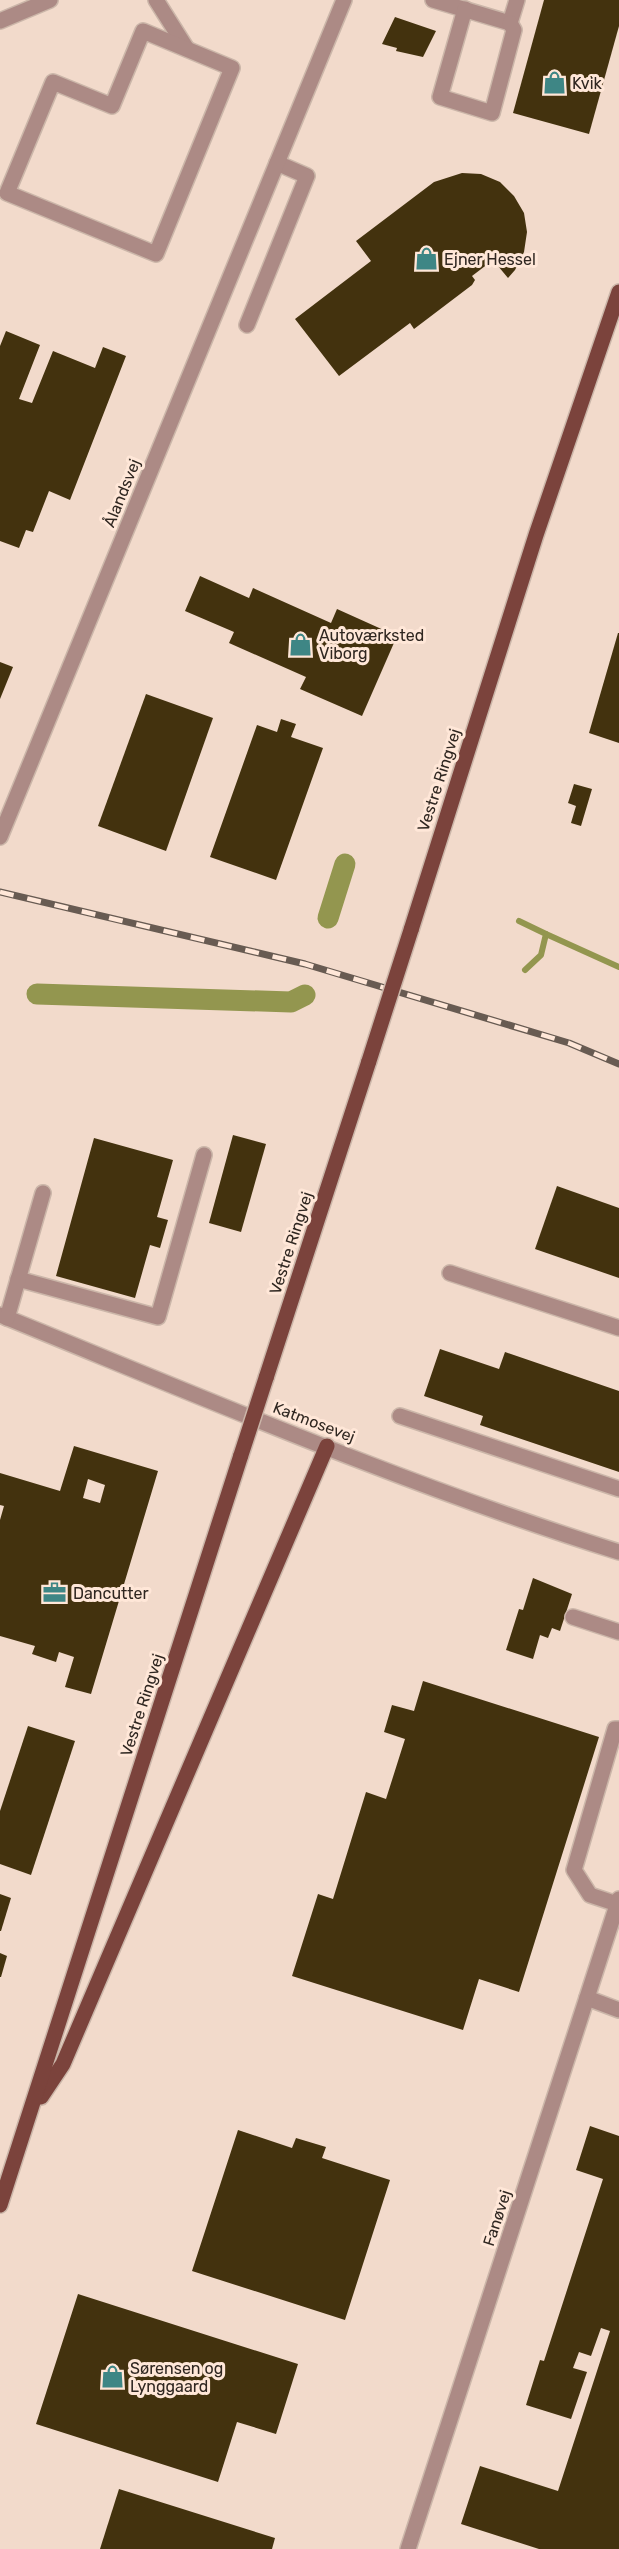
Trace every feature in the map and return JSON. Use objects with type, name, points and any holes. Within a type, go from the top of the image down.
[{"type":"main road","name":"Vestre Ringvej","points":[[0,2205],[537,535],[619,292]]},
{"type":"main road","points":[[29,2114],[63,2064],[327,1446]]},
{"type":"street","points":[[0,21],[50,0]]},
{"type":"street","points":[[156,0],[188,49],[232,68],[156,254],[7,193],[53,82],[112,106],[143,31],[188,49]]},
{"type":"street","name":"Ålandsvej","points":[[0,837],[344,0]]},
{"type":"street","points":[[434,0],[465,9],[510,23],[514,30],[492,113],[440,97],[465,9]]},
{"type":"street","points":[[510,23],[516,0]]},
{"type":"street","points":[[247,325],[307,176],[277,163]]},
{"type":"street","points":[[18,1279],[159,1317],[204,1155]]},
{"type":"street","points":[[4,1316],[18,1279],[44,1193]]},
{"type":"street","points":[[450,1273],[619,1328]]},
{"type":"street","name":"Katmosevej","points":[[4,1316],[327,1446],[489,1508],[619,1552]]},
{"type":"street","points":[[400,1416],[619,1489]]},
{"type":"street","points":[[573,1617],[619,1632]]},
{"type":"street","points":[[618,1901],[590,1895],[574,1870],[615,1729],[619,1729]]},
{"type":"street","name":"Fanøvej","points":[[408,2549],[618,1901]]},
{"type":"street","points":[[587,1998],[619,2010]]},
{"type":"building","points":[[544,0],[619,0],[619,26],[589,134],[513,113]]},
{"type":"building","points":[[395,17],[436,31],[423,57],[396,51],[397,48],[382,44]]},
{"type":"building","points":[[462,173],[481,174],[500,182],[514,196],[524,213],[527,232],[524,252],[515,270],[508,278],[493,260],[472,276],[475,280],[472,285],[414,329],[410,323],[339,376],[295,319],[371,261],[356,241],[434,182]]},
{"type":"building","points":[[6,331],[40,345],[19,399],[32,403],[53,351],[95,368],[103,347],[126,356],[70,500],[49,491],[33,532],[26,530],[19,548],[0,541],[0,346]]},
{"type":"building","points":[[200,576],[249,598],[253,588],[331,623],[337,609],[397,636],[362,716],[300,689],[306,677],[229,643],[234,632],[185,611]]},
{"type":"building","points":[[619,633],[619,743],[589,733]]},
{"type":"building","points":[[0,662],[13,667],[0,699]]},
{"type":"building","points":[[146,694],[213,718],[166,851],[98,826]]},
{"type":"building","points":[[281,719],[296,724],[291,737],[323,748],[276,880],[210,857],[257,725],[277,732]]},
{"type":"building","points":[[574,784],[592,789],[581,826],[571,823],[576,806],[568,803]]},
{"type":"building","points":[[233,1135],[266,1144],[241,1232],[209,1223]]},
{"type":"building","points":[[94,1138],[173,1160],[157,1217],[168,1220],[160,1248],[150,1245],[135,1298],[56,1276]]},
{"type":"building","points":[[557,1186],[619,1208],[619,1278],[535,1249]]},
{"type":"building","points":[[440,1349],[499,1369],[505,1352],[619,1391],[619,1472],[480,1425],[483,1416],[424,1396]]},
{"type":"building","points":[[74,1446],[158,1471],[91,1694],[65,1687],[74,1657],[59,1652],[56,1662],[32,1654],[35,1646],[0,1636],[0,1520],[4,1506],[0,1505],[0,1473],[60,1491]],"holes":[[[88,1479],[105,1485],[100,1503],[83,1498]]]},
{"type":"building","points":[[533,1578],[572,1594],[560,1631],[552,1628],[548,1638],[540,1635],[533,1659],[506,1650],[519,1609],[523,1610]]},
{"type":"building","points":[[423,1681],[599,1737],[519,1992],[479,1979],[463,2030],[292,1976],[318,1894],[333,1899],[366,1792],[386,1799],[405,1739],[384,1732],[392,1705],[414,1711]]},
{"type":"building","points":[[28,1726],[75,1741],[31,1875],[0,1864],[0,1811]]},
{"type":"building","points":[[0,1894],[11,1898],[1,1931],[0,1931]]},
{"type":"building","points":[[0,1953],[7,1956],[1,1977],[0,1977]]},
{"type":"building","points":[[590,2126],[619,2136],[619,2549],[539,2549],[461,2524],[480,2466],[558,2491],[610,2331],[601,2328],[591,2356],[579,2352],[573,2368],[587,2372],[571,2419],[526,2405],[540,2360],[544,2361],[603,2179],[576,2170]]},
{"type":"building","points":[[238,2130],[292,2148],[296,2138],[326,2147],[322,2158],[390,2180],[345,2320],[192,2271]]},
{"type":"building","points":[[78,2294],[298,2364],[276,2434],[237,2422],[218,2482],[36,2424]]},
{"type":"building","points":[[119,2489],[275,2538],[272,2549],[100,2549]]},
{"type":"waterway","points":[[328,918],[345,864]]},
{"type":"waterway","points":[[519,921],[546,934],[541,955],[525,970]]},
{"type":"waterway","points":[[546,934],[619,967]]},
{"type":"waterway","points":[[37,994],[291,1002],[305,995]]},
{"type":"railway","points":[[0,892],[305,964],[569,1043],[619,1064]]},
{"type":"place","name":"Kvik","points":[[554,83]]},
{"type":"place","name":"Ejner Hessel","points":[[426,259]]},
{"type":"place","name":"Autoværksted Viborg","points":[[301,644]]},
{"type":"place","name":"Dancutter","points":[[55,1593]]},
{"type":"place","name":"Sørensen og Lynggaard","points":[[112,2377]]}]
